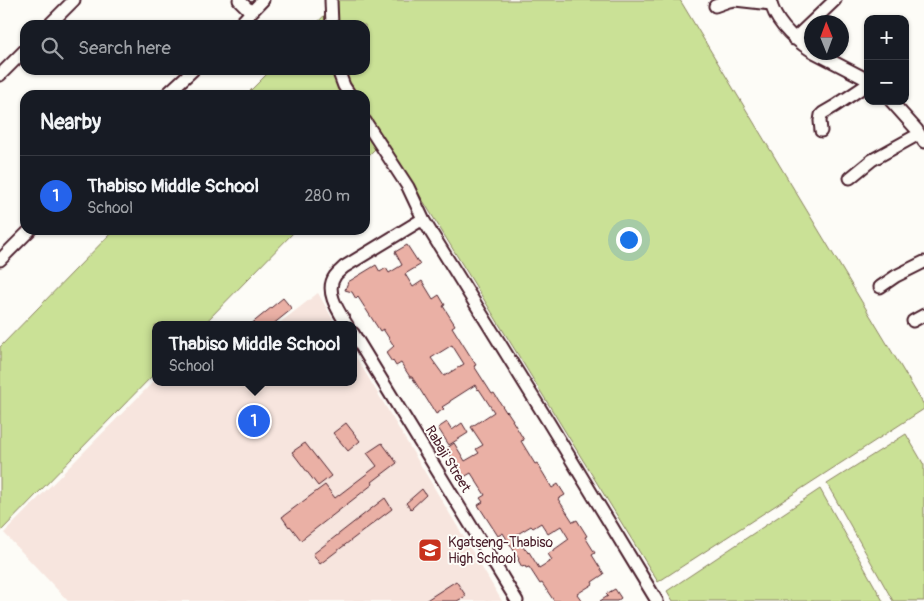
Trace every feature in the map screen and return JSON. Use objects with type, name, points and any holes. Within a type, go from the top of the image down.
[{"type":"street","points":[[54,20],[74,0]]},
{"type":"street","points":[[239,0],[252,12]]},
{"type":"street","points":[[244,20],[264,0]]},
{"type":"street","points":[[331,0],[332,20]]},
{"type":"street","points":[[715,6],[735,0],[771,2],[776,16],[794,39],[804,46]]},
{"type":"street","points":[[794,39],[835,0]]},
{"type":"street","points":[[0,75],[20,55]]},
{"type":"street","points":[[827,60],[864,80]]},
{"type":"street","points":[[171,90],[187,75]]},
{"type":"street","points":[[340,75],[347,90]]},
{"type":"street","points":[[821,131],[821,115],[864,85]]},
{"type":"street","points":[[850,178],[872,160],[922,138],[894,105]]},
{"type":"street","points":[[370,129],[408,187],[424,221],[656,601]]},
{"type":"street","points":[[345,321],[336,307],[331,290],[335,276],[344,267],[418,222],[424,221]]},
{"type":"street","points":[[0,260],[25,235]]},
{"type":"street","points":[[880,287],[896,276],[924,262]]},
{"type":"street","points":[[913,321],[924,314]]},
{"type":"street","name":"Rabaji Street","points":[[357,340],[517,601]]},
{"type":"shaded area","points":[[318,293],[334,321],[282,321]]},
{"type":"shaded area","points":[[357,359],[502,601],[68,601],[4,533],[152,383],[152,386],[357,386]]},
{"type":"green space","points":[[339,0],[680,0],[924,405],[924,409],[658,582],[385,139],[370,154],[370,90],[251,90],[266,75],[370,75],[370,20],[320,20]]},
{"type":"green space","points":[[109,235],[291,235],[207,321],[152,321],[152,376],[0,532],[0,347]]},
{"type":"green space","points":[[906,434],[924,465],[924,601],[893,601],[827,484]]},
{"type":"green space","points":[[820,489],[883,601],[673,601],[667,591]]},
{"type":"building","points":[[407,245],[420,265],[405,274],[413,287],[422,281],[433,299],[439,295],[445,305],[443,306],[455,325],[452,327],[476,365],[474,366],[492,394],[494,393],[513,420],[524,440],[521,441],[552,488],[558,484],[565,495],[558,499],[573,522],[577,520],[587,536],[585,537],[595,553],[592,555],[604,574],[577,594],[582,601],[554,601],[529,567],[522,567],[503,533],[498,536],[478,505],[483,502],[480,498],[485,495],[471,473],[464,477],[446,449],[454,443],[465,461],[479,453],[476,449],[483,445],[471,427],[494,412],[479,389],[475,385],[450,401],[442,407],[444,409],[436,414],[401,363],[396,366],[386,353],[394,346],[383,329],[380,331],[358,297],[356,299],[352,292],[345,290],[348,282],[376,265],[380,272],[386,268],[389,273],[402,265],[395,252]],"holes":[[[452,345],[464,364],[444,376],[431,358]],[[541,523],[548,534],[561,526],[569,539],[548,554],[552,560],[539,568],[516,535],[531,526],[533,528]]]},
{"type":"building","points":[[283,298],[292,309],[277,321],[255,321]]},
{"type":"building","points":[[447,422],[452,430],[462,423],[468,433],[449,445],[438,428]]},
{"type":"building","points":[[346,423],[360,441],[348,451],[333,433]]},
{"type":"building","points":[[305,443],[331,476],[318,486],[292,452]]},
{"type":"building","points":[[382,443],[397,463],[301,540],[282,517],[325,485],[335,498],[377,466],[367,453]]},
{"type":"building","points":[[422,489],[426,495],[411,509],[406,503]]},
{"type":"building","points":[[385,498],[392,509],[320,564],[313,554]]},
{"type":"building","points":[[456,581],[466,596],[457,601],[425,601]]},
{"type":"building","points":[[615,589],[621,598],[617,601],[600,601],[608,596],[606,594]]},
{"type":"place","name":"Thabiso Middle School","points":[[254,421]]},
{"type":"place","name":"Kgatseng-Thabiso High School","points":[[430,550]]}]
